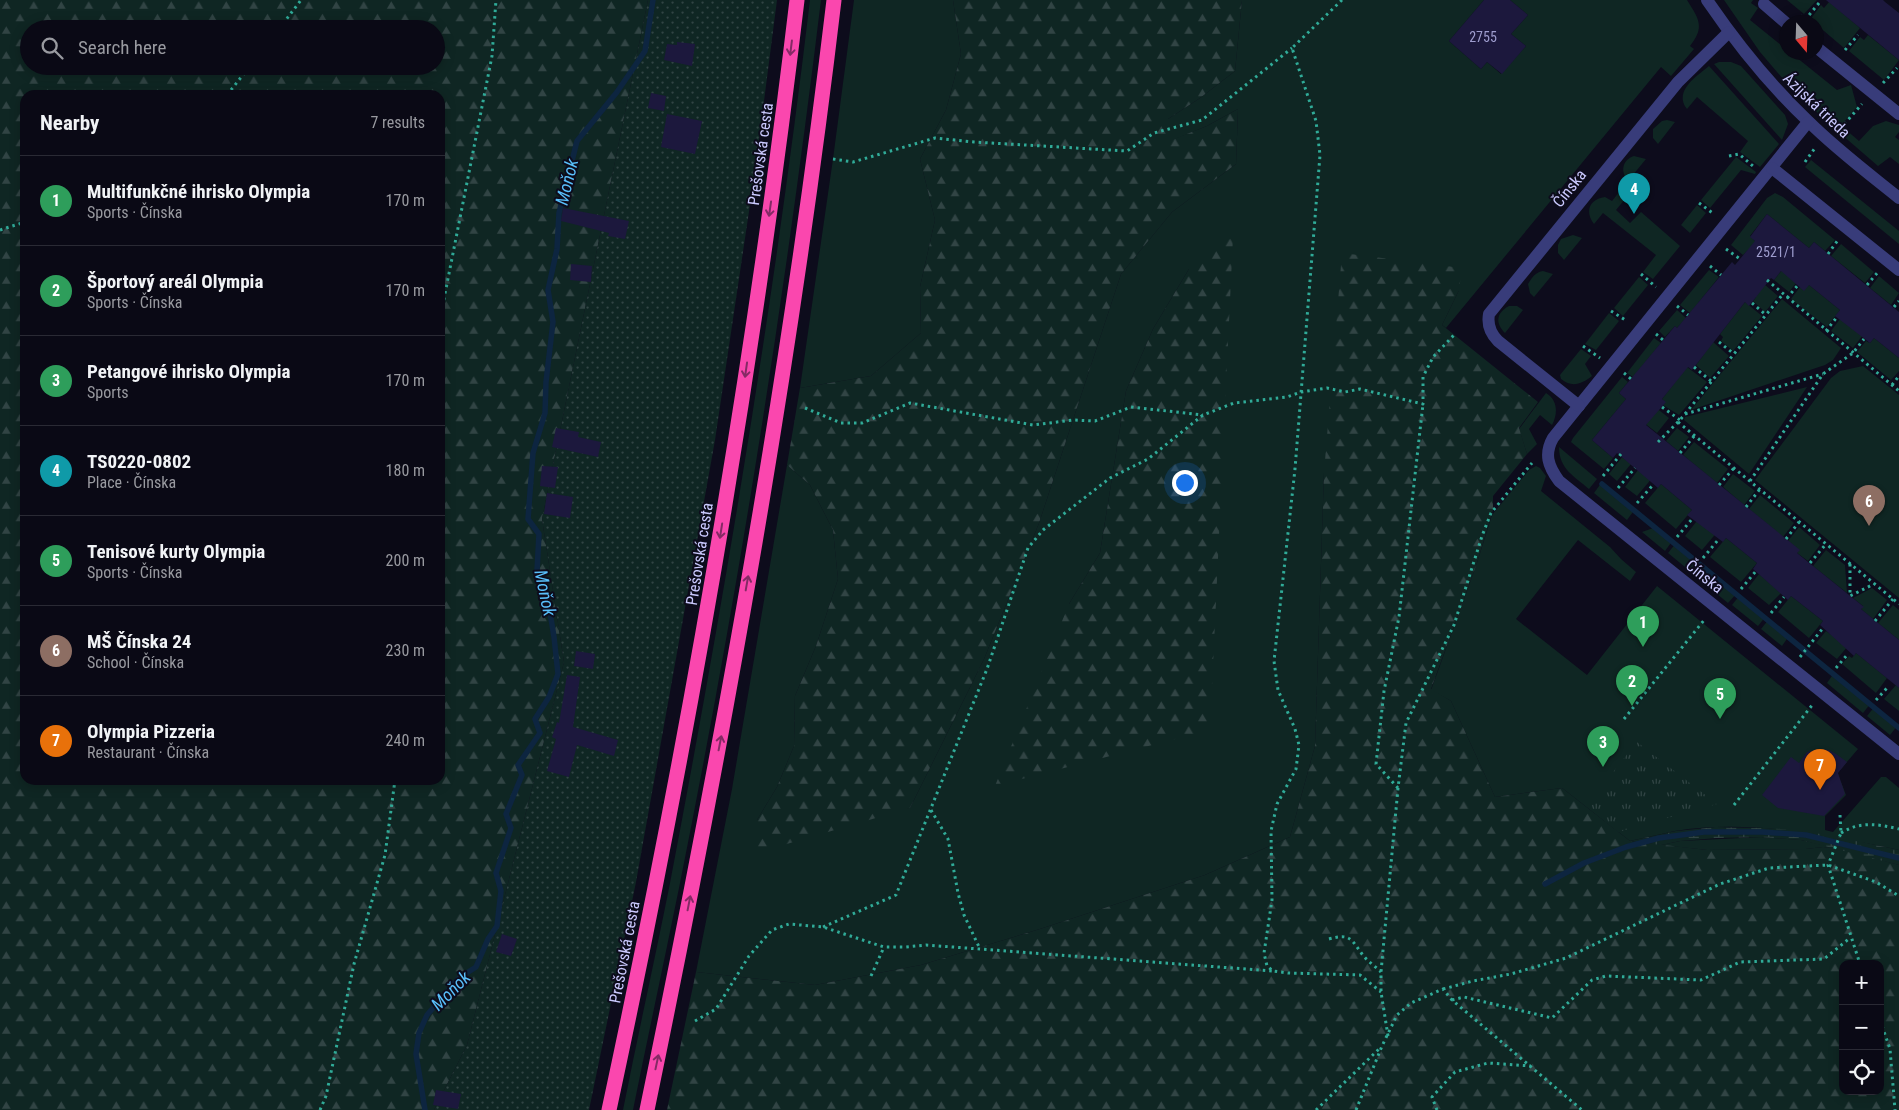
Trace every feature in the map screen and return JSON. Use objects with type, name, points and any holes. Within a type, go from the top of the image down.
[{"type":"highway","name":"Prešovská cesta","points":[[609,1110],[636,987],[711,589],[742,397],[784,112],[797,0]]},
{"type":"highway","points":[[647,1110],[725,714],[779,396],[811,178],[834,0]]},
{"type":"street","name":"Ázijská trieda","points":[[1707,0],[1756,66],[1808,122],[1899,198]]},
{"type":"street","points":[[1764,4],[1779,17]]},
{"type":"street","name":"Čínska","points":[[1579,406],[1498,341],[1490,328],[1489,314],[1678,82],[1729,32]]},
{"type":"street","points":[[1824,54],[1899,114]]},
{"type":"street","name":"Čínska","points":[[1808,122],[1579,406],[1554,438],[1547,451],[1550,466],[1560,481],[1899,754]]},
{"type":"street","points":[[1772,168],[1899,270]]},
{"type":"path","points":[[286,20],[301,0]]},
{"type":"path","points":[[445,294],[492,56],[496,0]]},
{"type":"path","points":[[833,159],[853,162],[935,138],[1127,151],[1154,133],[1202,120],[1292,48],[1342,0]]},
{"type":"path","points":[[1809,15],[1819,3]]},
{"type":"path","points":[[1844,52],[1858,36]]},
{"type":"path","points":[[1273,971],[1267,966],[1264,953],[1272,900],[1271,831],[1277,804],[1296,768],[1299,745],[1295,729],[1278,690],[1274,661],[1295,468],[1320,155],[1316,121],[1292,48]]},
{"type":"path","points":[[1805,162],[1816,148],[1838,131],[1897,68]]},
{"type":"path","points":[[231,90],[243,75]]},
{"type":"path","points":[[1883,83],[1888,88]]},
{"type":"path","points":[[0,230],[20,224]]},
{"type":"path","points":[[1828,254],[1839,239]]},
{"type":"path","points":[[1724,246],[1740,259]]},
{"type":"path","points":[[1709,265],[1721,275]]},
{"type":"path","points":[[1867,285],[1878,271]]},
{"type":"path","points":[[1767,280],[1899,391]]},
{"type":"path","points":[[1787,298],[1798,285]]},
{"type":"path","points":[[1658,442],[1685,414],[1783,294]]},
{"type":"path","points":[[1894,307],[1899,301]]},
{"type":"path","points":[[1752,303],[1766,315]]},
{"type":"path","points":[[1826,331],[1837,317]]},
{"type":"path","points":[[1398,788],[1376,764],[1384,691],[1399,617],[1423,404],[1423,377],[1433,357],[1454,334]]},
{"type":"path","points":[[1750,481],[1824,374],[1853,353],[1864,339]]},
{"type":"path","points":[[1719,342],[1734,354]]},
{"type":"path","points":[[1694,367],[1711,381]]},
{"type":"path","points":[[1685,414],[1824,374]]},
{"type":"path","points":[[1892,385],[1899,376]]},
{"type":"path","points":[[823,927],[896,895],[987,669],[1028,548],[1043,530],[1110,478],[1148,459],[1203,415],[1234,403],[1287,397],[1301,392],[1327,388],[1345,392],[1360,389],[1423,404]]},
{"type":"path","points":[[805,408],[841,423],[862,423],[910,404],[1033,425],[1073,420],[1096,421],[1131,407],[1203,415]]},
{"type":"path","points":[[1662,406],[1899,604]]},
{"type":"path","points":[[1680,453],[1695,435]]},
{"type":"path","points":[[1603,476],[1621,454]]},
{"type":"path","points":[[1388,1036],[1381,992],[1381,972],[1406,723],[1454,625],[1491,513],[1535,460]]},
{"type":"path","points":[[1618,488],[1635,468]]},
{"type":"path","points":[[1719,485],[1734,468]]},
{"type":"path","points":[[1637,503],[1652,486]]},
{"type":"path","points":[[1746,507],[1760,489]]},
{"type":"path","points":[[1677,537],[1692,518]]},
{"type":"path","points":[[1786,539],[1799,522]]},
{"type":"path","points":[[1703,558],[1718,540]]},
{"type":"path","points":[[1810,563],[1826,544]]},
{"type":"path","points":[[1850,564],[1850,596],[1874,584]]},
{"type":"path","points":[[1741,589],[1756,572]]},
{"type":"path","points":[[1771,613],[1784,596]]},
{"type":"path","points":[[1875,620],[1893,599]]},
{"type":"path","points":[[1624,719],[1706,617]]},
{"type":"path","points":[[1792,667],[1824,628]]},
{"type":"path","points":[[1836,668],[1847,654]]},
{"type":"path","points":[[1876,700],[1887,688]]},
{"type":"path","points":[[1734,805],[1809,709]]},
{"type":"path","points":[[320,1110],[326,1096],[354,964],[385,855],[394,785]]},
{"type":"path","points":[[931,809],[948,839],[964,915],[980,949]]},
{"type":"path","points":[[1840,815],[1839,838],[1828,866],[1858,960]]},
{"type":"path","points":[[1840,833],[1860,825],[1876,824],[1899,829]]},
{"type":"path","points":[[1356,1110],[1397,1015],[1411,1003],[1443,990],[1473,981],[1511,974],[1566,958],[1720,884],[1770,868],[1828,866],[1876,882],[1899,896]]},
{"type":"path","points":[[695,1021],[716,1009],[749,956],[772,930],[789,924],[823,927],[884,946],[906,947],[926,945],[1288,973],[1360,975],[1381,992]]},
{"type":"path","points":[[1329,939],[1341,935],[1354,941],[1363,955],[1381,972]]},
{"type":"path","points":[[1452,1000],[1464,997],[1552,1018],[1592,980],[1606,976],[1701,980],[1740,962],[1824,959],[1850,938]]},
{"type":"path","points":[[871,976],[884,946]]},
{"type":"path","points":[[1443,990],[1452,1000],[1582,1110]]},
{"type":"path","points":[[1884,1032],[1890,1049],[1894,1110]]},
{"type":"path","points":[[1316,1110],[1382,1046]]},
{"type":"path","points":[[1436,1110],[1432,1097],[1455,1072],[1488,1064],[1531,1066]]},
{"type":"green space","points":[[0,0],[648,0],[542,519],[564,662],[467,1045],[434,1110],[0,1110]]},
{"type":"green space","points":[[648,0],[777,0],[755,171],[715,440],[636,882],[589,1110],[434,1110],[467,1045],[564,662],[542,519]]},
{"type":"green space","points":[[810,0],[821,0],[792,223],[759,446],[721,668],[679,888],[633,1110],[623,1110],[670,883],[730,553],[781,222]]},
{"type":"green space","points":[[854,0],[953,0],[961,54],[946,110],[920,159],[935,220],[920,287],[921,333],[871,376],[800,388],[833,159]]},
{"type":"green space","points":[[953,0],[1242,0],[1235,71],[1200,98],[1168,119],[1169,141],[1207,126],[1238,109],[1236,164],[1172,212],[1121,274],[1039,523],[984,659],[910,808],[753,854],[757,820],[777,787],[794,746],[795,696],[816,646],[838,579],[833,530],[810,485],[787,465],[800,388],[871,376],[921,333],[920,287],[935,220],[920,159],[946,110],[961,54]]},
{"type":"green space","points":[[1242,0],[1484,0],[1449,41],[1481,69],[1487,62],[1501,74],[1526,46],[1511,34],[1528,15],[1510,0],[1687,0],[1699,23],[1698,33],[1690,46],[1694,49],[1671,76],[1661,67],[1446,328],[1442,325],[1459,290],[1324,473],[1315,746],[1290,837],[1205,875],[1040,929],[921,965],[815,985],[696,972],[732,789],[787,465],[810,485],[833,530],[838,579],[816,646],[795,696],[794,746],[777,787],[757,820],[910,808],[984,659],[1039,523],[1121,274],[1172,212],[1236,164],[1238,109],[1207,126],[1168,142],[1168,119],[1200,98],[1235,71]],"holes":[[[1189,269],[1210,730],[1069,604],[1100,553],[1126,391],[1153,329]]]},
{"type":"green space","points":[[1724,0],[1753,0],[1751,3],[1758,8],[1750,20],[1779,43],[1779,60],[1800,60],[1837,90],[1851,85],[1857,107],[1837,130],[1795,93],[1760,52]]},
{"type":"green space","points":[[1787,0],[1817,0],[1804,14]]},
{"type":"green space","points":[[1829,2],[1860,28],[1844,48],[1824,31],[1824,15],[1814,15],[1821,5],[1824,8]]},
{"type":"green space","points":[[1868,35],[1899,60],[1884,80],[1849,51],[1860,37],[1864,40]]},
{"type":"green space","points":[[1731,62],[1741,66],[1785,115],[1788,124],[1782,140],[1714,64]]},
{"type":"green space","points":[[1709,66],[1779,144],[1760,167],[1740,152],[1748,141],[1697,97],[1687,109],[1683,102],[1683,96],[1688,84]]},
{"type":"green space","points":[[1662,121],[1675,122],[1658,144],[1653,138],[1653,129]]},
{"type":"green space","points":[[1886,121],[1899,125],[1899,132],[1895,137],[1899,140],[1899,164],[1890,157],[1878,166],[1841,134],[1845,129],[1859,141],[1873,126]]},
{"type":"green space","points":[[1634,156],[1646,159],[1628,181],[1623,170],[1627,160]]},
{"type":"green space","points":[[1736,157],[1756,172],[1755,174],[1741,170],[1710,208],[1701,200]]},
{"type":"green space","points":[[1811,160],[1899,231],[1899,244],[1805,167]]},
{"type":"green space","points":[[1628,181],[1635,187],[1616,210],[1630,223],[1641,212],[1680,246],[1653,279],[1643,272],[1656,255],[1603,213],[1594,224],[1589,215],[1592,203],[1605,197],[1612,201]]},
{"type":"green space","points":[[1775,193],[1783,197],[1835,240],[1825,251],[1814,242],[1809,248],[1767,214],[1750,236],[1756,242],[1743,255],[1731,245],[1767,198]]},
{"type":"green space","points":[[1697,205],[1706,213],[1690,233],[1681,225]]},
{"type":"green space","points":[[1573,235],[1582,238],[1564,260],[1558,253],[1558,245],[1561,239]]},
{"type":"green space","points":[[1233,236],[1210,730],[995,786],[1069,604],[1100,553],[1126,391],[1153,329],[1189,269]]},
{"type":"green space","points":[[1841,244],[1874,272],[1865,283],[1831,256]]},
{"type":"green space","points":[[1342,253],[1462,268],[1459,290],[1442,325],[1538,402],[1519,428],[1527,454],[1493,496],[1493,510],[1476,566],[1431,689],[1451,701],[1495,797],[1562,788],[1630,841],[1707,850],[1806,849],[1823,847],[1841,849],[1899,865],[1899,1110],[667,1110],[696,972],[815,985],[921,965],[1040,929],[1205,875],[1290,837],[1315,746],[1324,473]]},
{"type":"green space","points":[[1785,266],[1800,278],[1789,292],[1774,280]]},
{"type":"green space","points":[[1709,270],[1719,277],[1690,313],[1680,305]]},
{"type":"green space","points":[[1543,271],[1553,274],[1534,297],[1530,293],[1528,284],[1534,275]]},
{"type":"green space","points":[[1879,276],[1899,293],[1891,305],[1870,288]]},
{"type":"green space","points":[[1639,277],[1648,285],[1623,316],[1614,308]]},
{"type":"green space","points":[[1764,284],[1778,296],[1765,312],[1753,301],[1756,297],[1752,294]]},
{"type":"green space","points":[[1809,285],[1840,310],[1827,327],[1791,299],[1800,287]]},
{"type":"green space","points":[[1782,299],[1841,348],[1833,360],[1825,365],[1691,410]]},
{"type":"green space","points":[[1745,302],[1762,316],[1733,351],[1721,341],[1723,337],[1720,334]]},
{"type":"green space","points":[[1509,306],[1517,306],[1523,310],[1505,333],[1498,322],[1498,318],[1501,312]]},
{"type":"green space","points":[[1677,310],[1686,318],[1665,337],[1659,331]]},
{"type":"green space","points":[[1609,313],[1619,321],[1596,350],[1585,344]]},
{"type":"green space","points":[[1840,319],[1866,331],[1853,348],[1831,331]]},
{"type":"green space","points":[[1654,338],[1661,343],[1633,377],[1627,373]]},
{"type":"green space","points":[[1874,338],[1899,358],[1899,371],[1891,380],[1857,352],[1866,341],[1870,343]]},
{"type":"green space","points":[[1713,342],[1729,356],[1710,378],[1696,365]]},
{"type":"green space","points":[[1581,349],[1591,356],[1585,364],[1592,376],[1577,384],[1565,382],[1561,379],[1560,375]]},
{"type":"green space","points":[[1863,366],[1899,395],[1899,598],[1755,480],[1831,378],[1840,371]]},
{"type":"green space","points":[[1687,367],[1707,382],[1679,415],[1663,405],[1665,402],[1662,399]]},
{"type":"green space","points":[[1622,377],[1628,382],[1619,393],[1626,399],[1592,440],[1613,458],[1604,469],[1571,442]]},
{"type":"green space","points":[[1807,387],[1749,474],[1684,420],[1685,417]]},
{"type":"green space","points":[[1546,393],[1555,403],[1554,421],[1552,425],[1540,415],[1529,429],[1537,444],[1527,454],[1519,429]]},
{"type":"green space","points":[[1655,407],[1669,418],[1657,433],[1643,422]]},
{"type":"green space","points":[[1677,428],[1689,437],[1678,451],[1666,441]]},
{"type":"green space","points":[[1694,442],[1728,469],[1717,483],[1683,455]]},
{"type":"green space","points":[[1559,447],[1597,479],[1589,489],[1565,467]]},
{"type":"green space","points":[[1622,457],[1631,464],[1617,481],[1609,474]]},
{"type":"green space","points":[[1536,466],[1546,476],[1541,491],[1610,547],[1636,572],[1630,581],[1578,540],[1516,619],[1587,675],[1657,586],[1858,749],[1835,776],[1841,782],[1846,795],[1825,816],[1825,830],[1833,832],[1881,777],[1886,777],[1899,788],[1899,850],[1788,830],[1731,827],[1675,831],[1630,841],[1562,788],[1495,797],[1451,701],[1431,690],[1476,566],[1492,515],[1529,470]]},
{"type":"green space","points":[[1638,470],[1653,477],[1637,496],[1625,487]]},
{"type":"green space","points":[[1733,474],[1755,491],[1744,505],[1723,487]]},
{"type":"green space","points":[[1602,482],[1635,509],[1627,520],[1594,493]]},
{"type":"green space","points":[[1661,484],[1692,510],[1676,529],[1645,503]]},
{"type":"green space","points":[[1760,495],[1794,523],[1783,537],[1749,509]]},
{"type":"green space","points":[[1700,517],[1718,531],[1702,550],[1685,536]]},
{"type":"green space","points":[[1656,527],[1673,540],[1665,551],[1642,532]]},
{"type":"green space","points":[[1799,527],[1820,545],[1808,561],[1797,553],[1799,550],[1788,541]]},
{"type":"green space","points":[[1726,538],[1757,563],[1741,582],[1710,557]]},
{"type":"green space","points":[[1676,543],[1699,561],[1691,572],[1668,553]]},
{"type":"green space","points":[[1826,550],[1845,565],[1847,593],[1813,566]]},
{"type":"green space","points":[[1702,565],[1737,593],[1728,603],[1694,575]]},
{"type":"green space","points":[[1759,574],[1781,593],[1769,605],[1748,588]]},
{"type":"green space","points":[[1872,588],[1887,600],[1873,619],[1861,609],[1863,606],[1853,598]]},
{"type":"green space","points":[[1740,595],[1766,616],[1758,626],[1732,605]]},
{"type":"green space","points":[[1791,596],[1823,621],[1809,638],[1778,612]]},
{"type":"green space","points":[[1893,605],[1899,610],[1899,640],[1878,623]]},
{"type":"green space","points":[[1769,619],[1789,636],[1782,646],[1761,629]]},
{"type":"green space","points":[[1826,631],[1848,646],[1837,659],[1816,643]]},
{"type":"green space","points":[[1856,653],[1887,678],[1876,693],[1842,664],[1849,656],[1852,658]]},
{"type":"green space","points":[[1834,673],[1871,703],[1863,713],[1827,683]]},
{"type":"green space","points":[[1896,685],[1899,688],[1899,711],[1884,699]]},
{"type":"green space","points":[[1875,706],[1898,725],[1890,735],[1867,716]]},
{"type":"green space","points":[[1637,742],[1717,804],[1618,832],[1586,806]]},
{"type":"green space","points":[[1716,827],[1768,828],[1850,839],[1899,850],[1899,865],[1801,840],[1761,837],[1717,838],[1680,841],[1661,845],[1630,841],[1676,831]]},
{"type":"green space","points":[[1761,837],[1801,840],[1841,849],[1823,847],[1806,849],[1707,850],[1661,845],[1680,841]]},
{"type":"building","points":[[1484,0],[1510,0],[1528,15],[1511,34],[1526,46],[1502,74],[1487,62],[1481,69],[1449,41]]},
{"type":"building","points":[[1826,0],[1883,0],[1899,13],[1899,60]]},
{"type":"building","points":[[677,42],[695,44],[692,66],[664,60],[667,44],[677,45]]},
{"type":"building","points":[[651,93],[666,96],[664,111],[648,108]]},
{"type":"building","points":[[667,114],[702,121],[695,154],[661,147]]},
{"type":"building","points":[[563,208],[629,221],[625,239],[608,236],[609,233],[561,221]]},
{"type":"building","points":[[1767,214],[1809,248],[1814,242],[1899,312],[1899,358],[1874,338],[1870,343],[1835,316],[1840,310],[1809,285],[1804,291],[1781,271],[1774,280],[1771,278],[1749,306],[1745,302],[1692,370],[1688,367],[1662,399],[1666,402],[1646,425],[1800,550],[1797,553],[1864,607],[1861,609],[1899,640],[1899,688],[1856,653],[1854,656],[1820,625],[1823,621],[1791,596],[1788,600],[1753,569],[1757,563],[1726,538],[1723,542],[1687,515],[1692,510],[1661,484],[1658,488],[1617,453],[1613,458],[1592,440],[1626,399],[1619,393],[1732,262],[1735,265],[1755,241],[1750,237]]},
{"type":"building","points":[[571,264],[592,266],[591,282],[570,280]]},
{"type":"building","points":[[556,428],[579,432],[578,437],[601,442],[598,457],[552,447]]},
{"type":"building","points":[[542,466],[558,467],[555,488],[540,486]]},
{"type":"building","points":[[547,493],[573,497],[570,518],[544,514]]},
{"type":"building","points":[[576,651],[595,654],[593,669],[574,666]]},
{"type":"building","points":[[567,675],[580,677],[573,727],[618,740],[614,756],[577,745],[569,777],[547,771],[556,739],[552,737],[557,722],[559,723]]},
{"type":"building","points":[[1819,749],[1829,750],[1847,762],[1838,773],[1845,794],[1824,816],[1778,808],[1762,795],[1791,757],[1799,763],[1807,752]]},
{"type":"building","points":[[502,934],[517,939],[511,956],[496,952]]},
{"type":"building","points":[[436,1090],[461,1094],[458,1109],[433,1105]]},
{"type":"waterway","name":"Moňok","points":[[425,1110],[416,1054],[419,1033],[427,1015],[459,978],[476,967],[488,939],[497,926],[501,891],[496,873],[511,828],[506,814],[522,775],[518,765],[540,733],[535,719],[549,697],[558,674],[548,600],[537,571],[539,534],[528,519],[533,453],[545,413],[546,382],[553,322],[548,290],[557,249],[559,213],[577,141],[617,92],[645,51],[653,0]]},
{"type":"waterway","points":[[1602,484],[1899,728]]},
{"type":"waterway","points":[[1545,884],[1584,863],[1626,847],[1659,838],[1704,832],[1762,832],[1806,835],[1899,858]]},
{"type":"place","name":"TS0220-0802","points":[[1634,214]]},
{"type":"place","name":"MŠ Čínska 24","points":[[1869,526]]},
{"type":"place","name":"Multifunkčné ihrisko Olympia","points":[[1643,647]]},
{"type":"place","name":"Športový areál Olympia","points":[[1632,706]]},
{"type":"place","name":"Tenisové kurty Olympia","points":[[1720,719]]},
{"type":"place","name":"Petangové ihrisko Olympia","points":[[1603,767]]},
{"type":"place","name":"Olympia Pizzeria","points":[[1820,790]]}]
